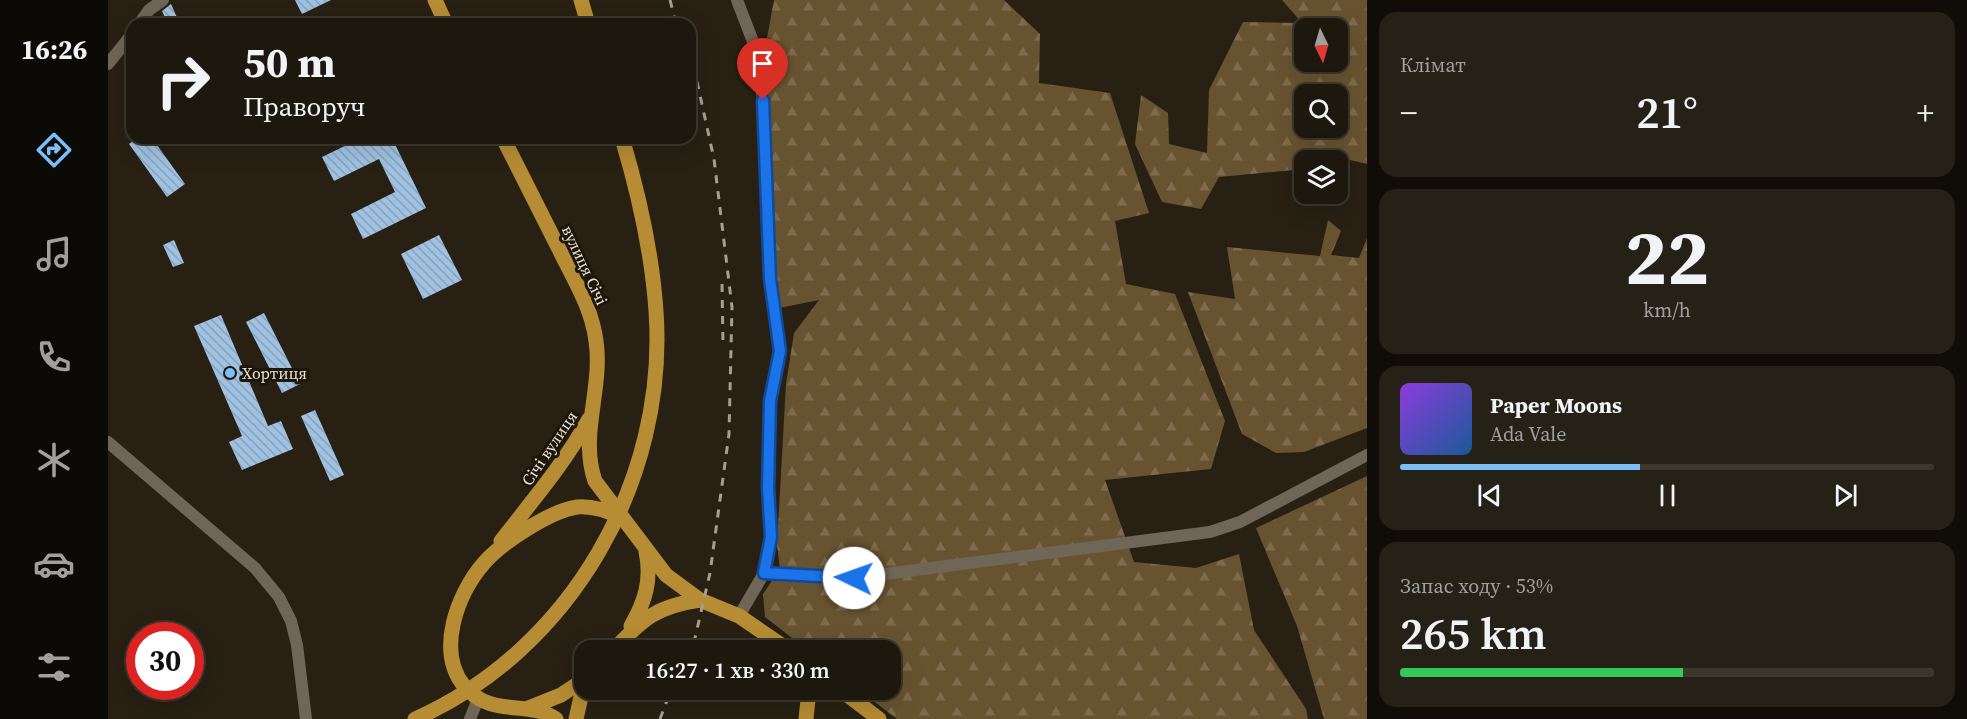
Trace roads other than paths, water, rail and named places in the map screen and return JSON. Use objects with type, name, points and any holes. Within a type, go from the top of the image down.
[{"type":"main road","points":[[435,0],[443,18]]},
{"type":"main road","points":[[581,0],[586,18]]},
{"type":"main road","name":"вулиця Січі","points":[[506,144],[588,309],[596,340],[598,365],[591,416]]},
{"type":"main road","points":[[415,719],[441,708],[484,681],[519,653],[584,578],[606,543],[624,502],[650,415],[656,361],[656,312],[650,252],[636,186],[624,144]]},
{"type":"main road","name":"Січі вулиця","points":[[591,416],[590,466],[595,481],[629,523],[666,575],[700,600],[739,616],[774,640]]},
{"type":"main road","name":"Січі вулиця","points":[[484,562],[540,494],[573,448],[591,416]]},
{"type":"main road","points":[[556,719],[542,712],[502,709],[478,699],[462,684],[451,652],[457,610],[470,583],[484,562],[518,536],[549,517],[575,507],[594,507],[608,510],[629,523]]},
{"type":"main road","points":[[624,639],[640,610],[648,589],[650,570],[646,549]]},
{"type":"main road","points":[[624,639],[658,610],[673,604],[700,600]]},
{"type":"main road","points":[[520,710],[550,700],[574,686]]},
{"type":"main road","points":[[576,719],[580,700]]},
{"type":"main road","points":[[806,719],[807,700]]},
{"type":"main road","points":[[854,700],[879,719]]},
{"type":"street","points":[[143,18],[149,10],[163,0]]},
{"type":"street","points":[[737,0],[757,52],[763,100],[770,279],[780,351],[770,401],[768,488],[771,537],[764,573],[739,616]]},
{"type":"street","points":[[108,64],[126,42]]},
{"type":"street","points":[[108,442],[255,568],[279,597],[291,621],[297,645],[306,719]]},
{"type":"street","points":[[764,573],[854,578],[1166,540],[1210,532],[1240,522],[1367,455]]},
{"type":"street","points":[[470,719],[478,699]]},
{"type":"railway","points":[[670,0],[674,18]]},
{"type":"railway","points":[[695,640],[710,573],[729,434],[732,307],[714,159],[696,77]]},
{"type":"railway","points":[[722,284],[723,344]]},
{"type":"railway","points":[[660,719],[667,700]]},
{"type":"place","name":"Хортиця","points":[[230,373]]}]
